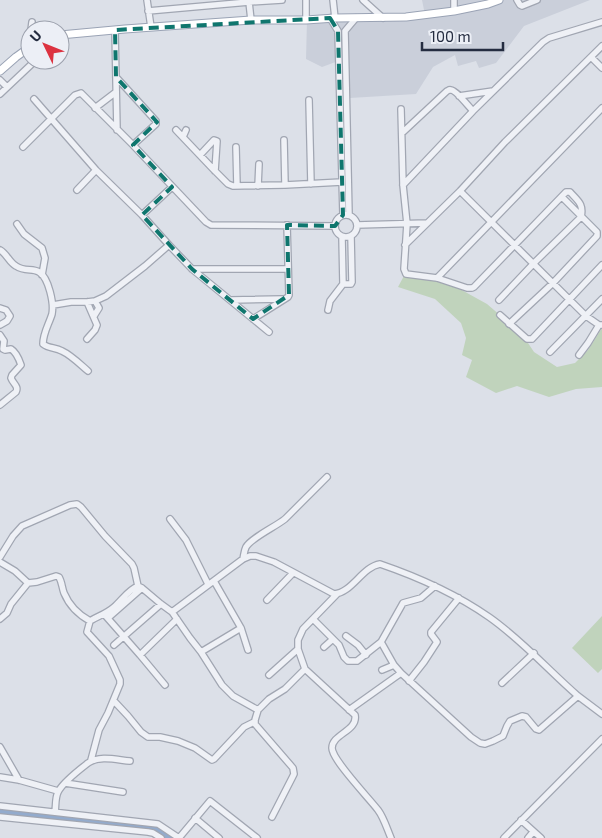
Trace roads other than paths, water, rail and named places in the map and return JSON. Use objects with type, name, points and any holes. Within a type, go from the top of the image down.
[{"type":"main road","points":[[70,34],[150,26],[251,20],[424,16],[488,4],[499,0]]},
{"type":"main road","points":[[0,71],[20,54]]},
{"type":"street","points":[[147,0],[150,26]]},
{"type":"street","points":[[148,12],[282,0]]},
{"type":"street","points":[[306,0],[306,20]]},
{"type":"street","points":[[333,0],[332,18],[338,31],[342,182],[346,215]]},
{"type":"street","points":[[363,0],[383,18]]},
{"type":"street","points":[[454,0],[454,11]]},
{"type":"street","points":[[517,0],[522,6],[537,0]]},
{"type":"street","points":[[249,2],[251,20]]},
{"type":"street","points":[[346,215],[346,31],[356,18]]},
{"type":"street","points":[[403,185],[473,111],[543,42],[549,38],[602,22]]},
{"type":"street","points":[[115,30],[117,130]]},
{"type":"street","points":[[338,31],[346,31]]},
{"type":"street","points":[[405,245],[602,46]]},
{"type":"street","points":[[591,57],[602,68]]},
{"type":"street","points":[[0,94],[25,70]]},
{"type":"street","points":[[116,77],[156,121],[156,124],[133,145]]},
{"type":"street","points":[[0,80],[7,87]]},
{"type":"street","points":[[402,133],[447,91],[452,90],[473,111]]},
{"type":"street","points":[[459,96],[493,91]]},
{"type":"street","points":[[95,108],[116,92]]},
{"type":"street","points":[[23,147],[76,94],[80,93],[211,226],[335,226]]},
{"type":"street","points":[[34,99],[96,170],[142,215],[192,269],[269,332]]},
{"type":"street","points":[[309,100],[310,184]]},
{"type":"street","points":[[437,278],[602,108]]},
{"type":"street","points":[[401,109],[403,185],[407,224],[404,272],[437,278],[466,288],[472,288],[568,191],[582,206],[581,217],[499,300]]},
{"type":"street","points":[[176,130],[232,186],[342,182]]},
{"type":"street","points":[[183,137],[186,130]]},
{"type":"street","points":[[200,155],[214,140],[216,141],[215,171]]},
{"type":"street","points":[[284,140],[285,185]]},
{"type":"street","points":[[236,147],[237,186]]},
{"type":"street","points":[[258,186],[259,164]]},
{"type":"street","points":[[77,190],[96,170]]},
{"type":"street","points":[[142,215],[172,187]]},
{"type":"street","points":[[460,191],[586,316],[600,325],[579,355]]},
{"type":"street","points":[[509,324],[553,283],[597,236],[597,232],[562,197]]},
{"type":"street","points":[[346,215],[355,219],[358,225],[356,232],[346,238],[338,234],[335,226],[337,219],[346,215]]},
{"type":"street","points":[[358,225],[427,223]]},
{"type":"street","points":[[17,224],[24,234],[42,248],[45,258],[42,275]]},
{"type":"street","points":[[253,318],[289,295],[286,225]]},
{"type":"street","points":[[343,284],[352,283],[351,236]]},
{"type":"street","points":[[328,310],[330,301],[343,284],[342,237]]},
{"type":"street","points":[[53,305],[95,301],[106,296],[169,245]]},
{"type":"street","points":[[0,250],[4,252],[12,263],[20,268],[35,270],[42,275],[49,286],[53,305],[52,314],[44,334],[43,344],[47,348],[65,352],[88,371]]},
{"type":"street","points":[[500,315],[530,340],[602,265]]},
{"type":"street","points":[[192,269],[287,269]]},
{"type":"street","points":[[230,300],[285,299]]},
{"type":"street","points":[[550,352],[602,299]]},
{"type":"street","points":[[94,316],[99,308],[95,301]]},
{"type":"street","points":[[87,302],[94,316],[97,328],[87,339]]},
{"type":"street","points":[[0,308],[6,310],[10,316],[7,321],[0,325]]},
{"type":"street","points":[[0,335],[4,341],[3,348],[5,350],[11,348],[21,365],[11,378],[18,389],[0,405]]},
{"type":"street","points":[[243,559],[246,546],[285,519],[327,477]]},
{"type":"street","points":[[0,557],[22,526],[70,505],[77,504],[82,507],[132,564],[140,587],[178,619],[226,690],[232,696],[258,710]]},
{"type":"street","points":[[170,520],[185,538],[211,583],[241,628],[248,650]]},
{"type":"street","points":[[172,612],[243,559],[252,556],[259,556],[274,562],[337,594]]},
{"type":"street","points":[[0,562],[28,582],[37,582],[58,576],[64,594],[73,607],[82,617],[90,621],[106,616],[131,590],[140,587]]},
{"type":"street","points":[[391,838],[379,811],[332,750],[335,740],[352,725],[355,715],[305,669],[298,648],[302,629],[337,594],[375,565],[380,564],[435,586],[490,617],[534,654],[578,696],[602,714]]},
{"type":"street","points":[[267,600],[293,573]]},
{"type":"street","points":[[0,619],[7,613],[11,604],[28,582]]},
{"type":"street","points":[[313,619],[341,647],[348,661],[356,661],[381,642],[403,604],[421,598],[435,586]]},
{"type":"street","points":[[409,681],[437,642],[431,632],[459,598]]},
{"type":"street","points":[[114,645],[161,604]]},
{"type":"street","points":[[106,616],[165,685]]},
{"type":"street","points":[[140,655],[178,619]]},
{"type":"street","points":[[90,621],[87,632],[109,656],[120,680],[114,701],[99,730],[91,760]]},
{"type":"street","points":[[201,652],[241,628]]},
{"type":"street","points":[[346,636],[358,645],[366,655]]},
{"type":"street","points":[[324,647],[332,639]]},
{"type":"street","points":[[381,642],[394,665],[401,673],[480,744],[489,743],[503,736],[508,723],[522,716],[526,717],[536,730],[539,730],[578,696]]},
{"type":"street","points":[[269,676],[298,648]]},
{"type":"street","points":[[502,683],[534,654]]},
{"type":"street","points":[[382,670],[394,665]]},
{"type":"street","points":[[114,701],[141,732],[148,737],[160,737],[178,741],[212,760],[244,727],[254,722],[258,710],[269,699],[285,690],[305,669]]},
{"type":"street","points":[[349,710],[401,673]]},
{"type":"street","points":[[254,722],[294,770],[292,778],[272,817]]},
{"type":"street","points":[[504,838],[602,739]]},
{"type":"street","points":[[0,747],[19,780]]},
{"type":"street","points":[[56,812],[58,791],[91,760],[101,758],[130,761]]},
{"type":"street","points":[[0,777],[19,780],[58,791]]},
{"type":"street","points":[[65,783],[123,792]]},
{"type":"street","points":[[0,806],[158,824],[179,838],[208,802],[211,801],[257,838]]},
{"type":"street","points":[[0,817],[148,832],[161,838]]},
{"type":"street","points":[[195,818],[220,838]]},
{"type":"street","points":[[521,820],[541,838]]},
{"type":"street","points":[[528,838],[534,832]]},
{"type":"waterway","points":[[0,812],[154,828],[170,838]]}]
